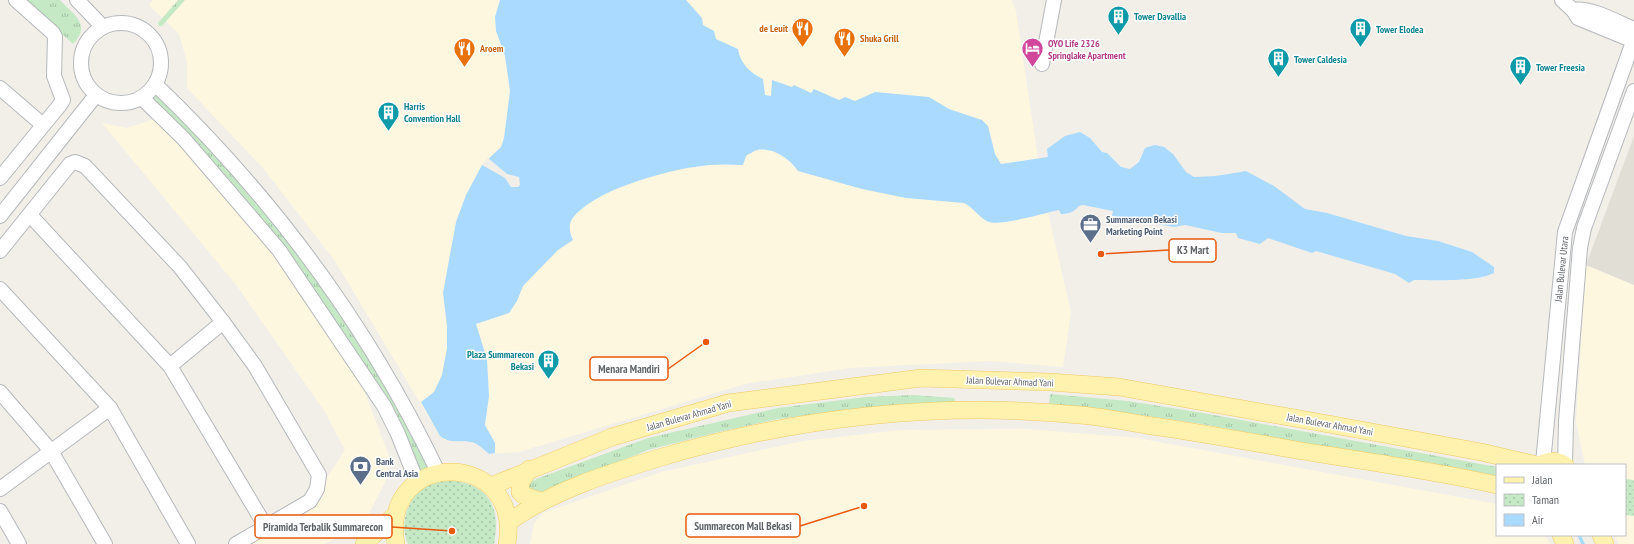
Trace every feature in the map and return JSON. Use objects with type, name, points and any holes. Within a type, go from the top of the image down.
[{"type":"main road","name":"Jalan Bulevar Ahmad Yani","points":[[491,486],[529,469],[612,437],[728,403],[921,378],[1050,382],[1119,387],[1342,426],[1540,464],[1557,461],[1563,464]]},
{"type":"main road","points":[[509,522],[540,502],[626,468],[755,432],[851,418],[942,410],[1082,415],[1198,433],[1496,485]]},
{"type":"main road","points":[[529,469],[521,482],[520,492],[523,495],[540,502]]},
{"type":"main road","points":[[396,544],[394,530],[395,515],[402,499],[417,482],[438,472],[457,471],[475,475],[491,486],[503,502],[509,522],[507,544]]},
{"type":"main road","points":[[364,544],[395,515]]},
{"type":"street","points":[[0,178],[63,100],[54,76],[55,38],[53,33],[16,0]]},
{"type":"street","points":[[77,0],[103,27]]},
{"type":"street","points":[[1042,64],[1054,0]]},
{"type":"street","points":[[1562,0],[1574,10],[1578,18],[1634,37]]},
{"type":"street","points":[[115,24],[127,24],[138,28],[153,40],[159,51],[161,63],[156,84],[142,98],[131,102],[119,103],[107,101],[96,95],[87,85],[82,73],[81,59],[84,46],[92,35],[103,27],[115,24]]},
{"type":"street","name":"Jalan Bulevar Utara","points":[[1540,464],[1564,232],[1634,37]]},
{"type":"street","points":[[156,84],[249,180],[314,264],[371,349],[413,419],[438,472]]},
{"type":"street","points":[[0,88],[43,125]]},
{"type":"street","name":"Jalan Bulevar Utara","points":[[1565,464],[1566,414],[1580,248],[1584,228],[1634,91]]},
{"type":"street","points":[[0,216],[96,95]]},
{"type":"street","points":[[142,98],[184,139],[279,250],[384,406],[398,434],[417,482]]},
{"type":"street","points":[[0,251],[70,164],[75,162],[85,166],[180,267],[255,366],[319,475],[317,489],[310,501],[236,544]]},
{"type":"street","points":[[30,215],[170,366],[266,527]]},
{"type":"street","points":[[0,289],[110,408],[188,544]]},
{"type":"street","points":[[170,366],[223,322]]},
{"type":"street","points":[[0,392],[51,451],[105,544]]},
{"type":"street","points":[[0,490],[110,408]]},
{"type":"street","points":[[0,511],[19,544]]},
{"type":"shaded area","points":[[153,0],[1012,0],[1016,11],[1038,159],[1048,213],[1071,312],[1063,367],[990,361],[849,368],[745,384],[519,452],[489,454],[479,445],[470,442],[445,440],[440,436],[335,261],[263,168],[187,88],[187,62],[179,34],[149,5]]},
{"type":"shaded area","points":[[154,119],[214,175],[299,280],[355,366],[389,456],[385,482],[367,517],[356,527],[325,544],[236,544],[315,496],[345,450],[325,412],[237,286],[102,123],[127,128]]},
{"type":"shaded area","points":[[1634,136],[1634,285],[1586,265]]},
{"type":"shaded area","points":[[1586,265],[1634,285],[1634,544],[1619,544],[1615,536],[1626,536],[1626,464],[1585,464],[1576,422]]},
{"type":"shaded area","points":[[1027,429],[1137,438],[1496,504],[1496,536],[1546,536],[1550,544],[530,544],[534,524],[543,513],[661,472],[803,441],[900,430]]},
{"type":"green space","points":[[24,0],[60,0],[79,20],[81,26],[81,31],[73,44]]},
{"type":"green space","points":[[178,0],[185,0],[162,26],[159,26],[158,23]]},
{"type":"green space","points":[[156,84],[314,264],[438,472],[417,482],[398,434],[311,295],[142,98]]},
{"type":"green space","points":[[1050,394],[1128,401],[1203,413],[1496,467],[1496,479],[1202,424],[1127,413],[1049,405]]},
{"type":"green space","points":[[914,395],[954,398],[956,403],[863,408],[778,419],[718,432],[648,450],[536,495],[529,493],[527,485],[536,479],[648,438],[778,408],[866,397]]},
{"type":"green space","points":[[1626,479],[1634,480],[1634,516],[1626,515]]},
{"type":"green space","points":[[445,480],[471,485],[481,491],[488,498],[493,507],[495,517],[496,530],[494,544],[408,544],[404,527],[407,510],[411,502],[423,489]]},
{"type":"water","points":[[500,0],[686,0],[702,18],[703,25],[714,31],[716,39],[738,49],[741,59],[746,67],[763,79],[765,95],[771,96],[772,80],[792,87],[794,85],[811,93],[814,89],[839,100],[845,97],[855,101],[875,92],[929,97],[949,109],[982,120],[988,126],[995,154],[1001,164],[1048,157],[1047,149],[1065,136],[1080,132],[1090,138],[1102,152],[1107,153],[1121,167],[1130,169],[1139,162],[1145,148],[1155,145],[1164,147],[1173,154],[1186,172],[1194,177],[1216,176],[1246,171],[1274,186],[1305,209],[1327,213],[1406,236],[1438,241],[1472,252],[1494,267],[1494,273],[1477,278],[1414,280],[1409,283],[1395,274],[1316,251],[1312,253],[1268,238],[1260,244],[1238,238],[1236,233],[1222,233],[1185,225],[1174,227],[1112,216],[1113,211],[1083,205],[1066,214],[1061,214],[1059,210],[1013,221],[995,223],[989,222],[964,203],[906,198],[862,189],[798,171],[786,158],[775,152],[769,150],[757,150],[746,156],[743,165],[706,165],[664,173],[628,184],[595,200],[582,209],[572,219],[570,230],[573,240],[558,250],[523,286],[517,301],[509,313],[476,324],[487,359],[489,396],[485,425],[495,443],[495,453],[489,454],[476,444],[466,441],[451,441],[440,436],[421,402],[434,392],[442,375],[447,348],[447,326],[443,293],[456,222],[466,195],[482,165],[501,147],[504,138],[510,91],[505,56],[496,31],[495,17]]},
{"type":"pier","points":[[488,158],[507,174],[519,177],[520,185],[518,187],[511,187],[505,178],[482,165]]},
{"type":"waterway","points":[[1579,536],[1583,544]]},
{"type":"place","name":"Tower Davallia","points":[[1119,36]]},
{"type":"place","name":"de Leuit","points":[[803,48]]},
{"type":"place","name":"Tower Elodea","points":[[1360,48]]},
{"type":"place","name":"Shuka Grill","points":[[845,58]]},
{"type":"place","name":"Aroem","points":[[464,68]]},
{"type":"place","name":"OYO Life 2326 Springlake Apartment","points":[[1033,68]]},
{"type":"place","name":"Tower Caldesia","points":[[1278,78]]},
{"type":"place","name":"Tower Freesia","points":[[1521,86]]},
{"type":"place","name":"Harris Convention Hall","points":[[388,132]]},
{"type":"place","name":"Summarecon Bekasi Marketing Point","points":[[1091,244]]},
{"type":"place","name":"K3 Mart","points":[[1101,254]]},
{"type":"place","name":"Menara Mandiri","points":[[706,342]]},
{"type":"place","name":"Plaza Summarecon Bekasi","points":[[549,380]]},
{"type":"place","name":"Bank Central Asia","points":[[360,486]]},
{"type":"place","name":"Summarecon Mall Bekasi","points":[[864,506]]},
{"type":"place","name":"Piramida Terbalik Summarecon","points":[[452,531]]}]
